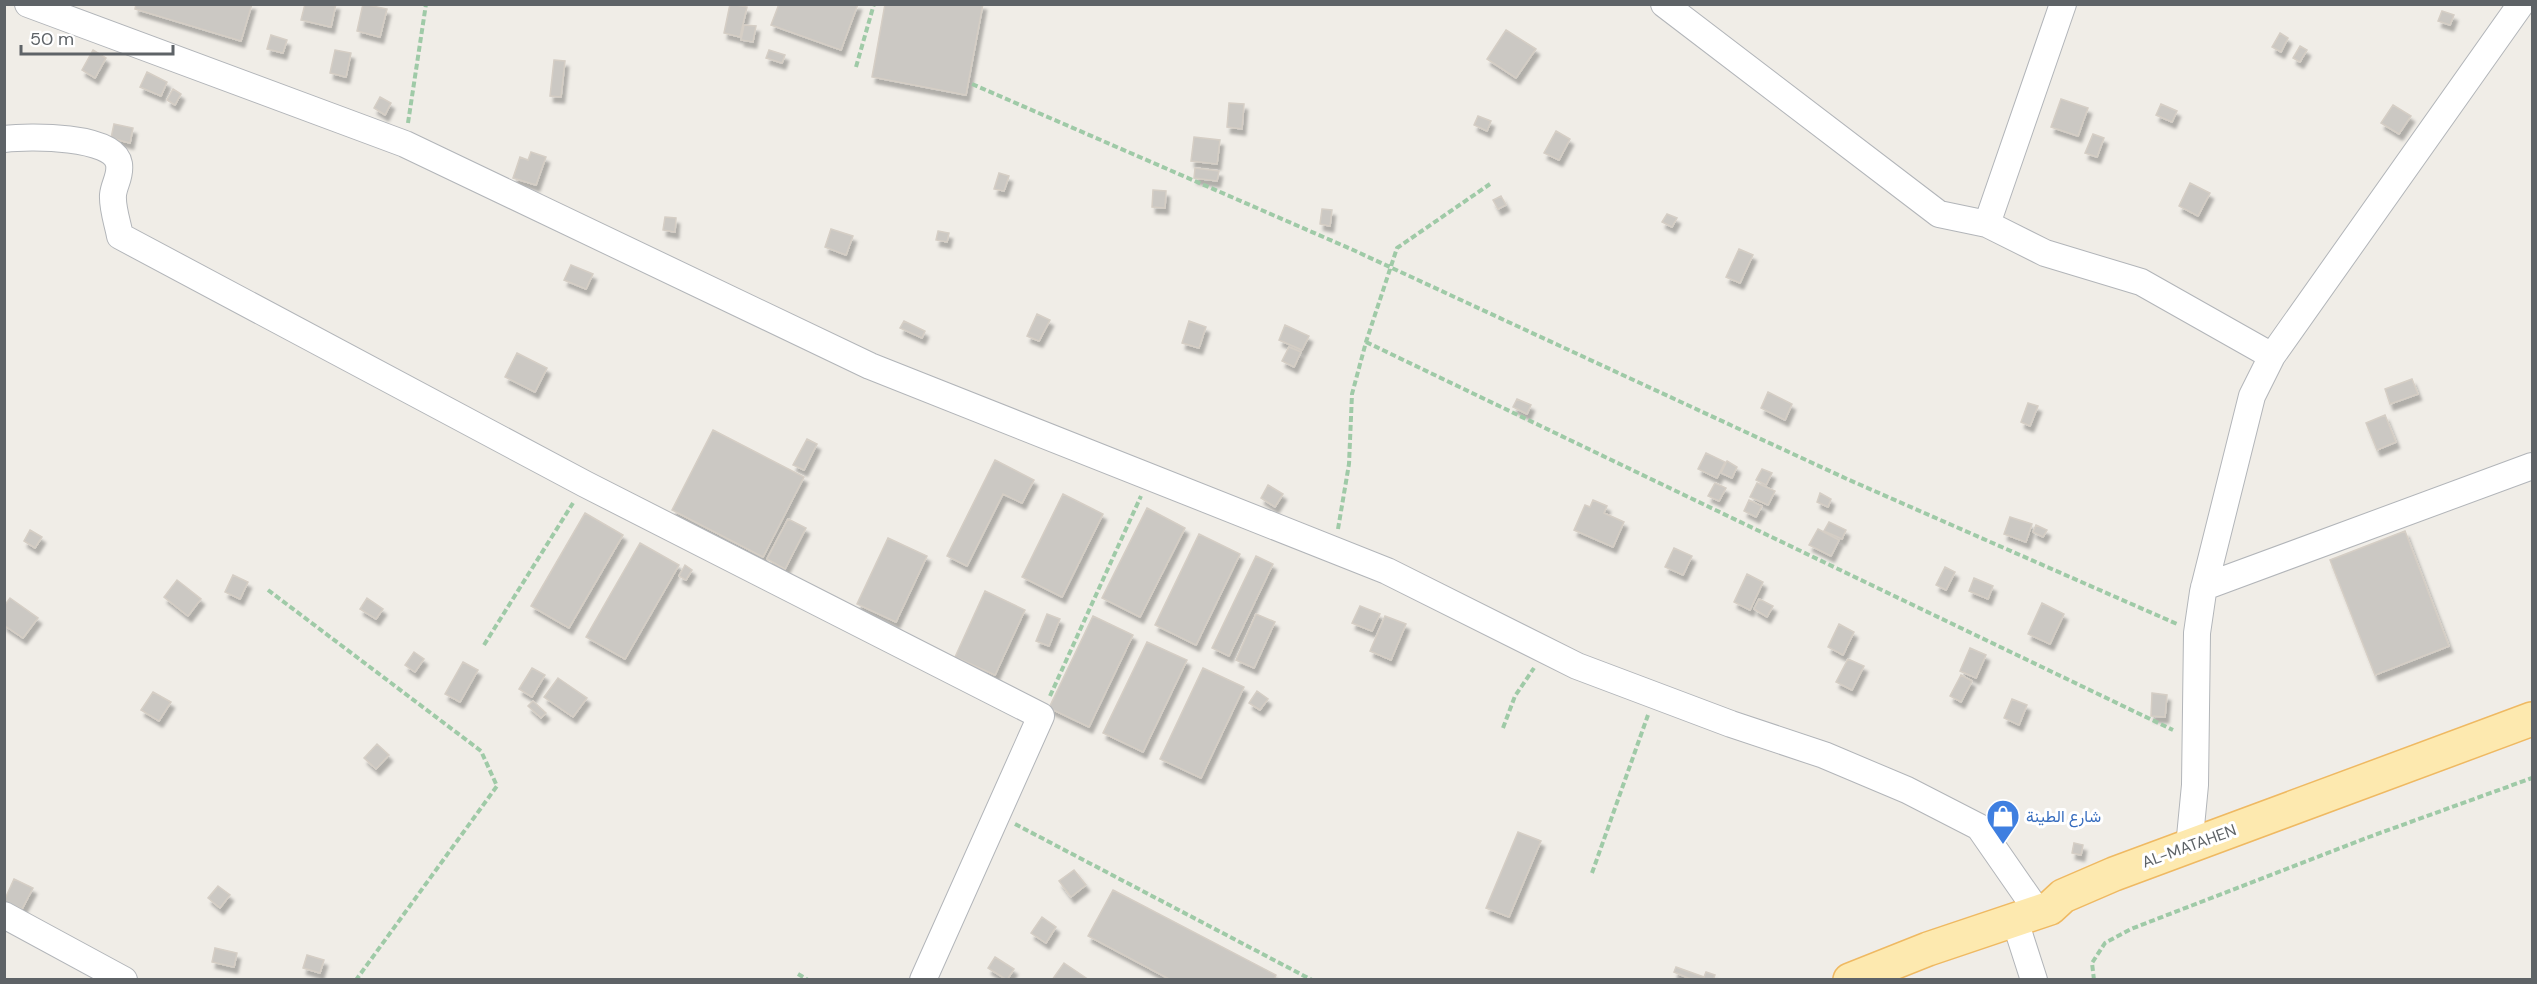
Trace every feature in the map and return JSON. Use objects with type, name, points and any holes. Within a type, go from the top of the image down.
[{"type":"main road","name":"AL-MATAHEN","points":[[1850,980],[1928,949],[2027,917],[2050,908],[2063,896],[2189,846],[2532,718]]},
{"type":"street","points":[[28,4],[405,144],[870,366],[1335,551],[1424,589],[1577,666],[1835,760],[1907,789],[1979,827],[2027,917],[2034,980]]},
{"type":"street","points":[[1664,4],[1939,214],[1987,224],[2045,254],[2141,282],[2272,356]]},
{"type":"street","points":[[1987,224],[2063,4]]},
{"type":"street","points":[[2189,846],[2195,740],[2197,633],[2204,587],[2252,396],[2272,356],[2521,4]]},
{"type":"street","points":[[4,139],[95,142],[111,149],[119,162],[120,176],[113,195],[120,236],[585,484],[1041,716],[923,980]]},
{"type":"street","points":[[2204,587],[2532,466]]},
{"type":"street","points":[[4,915],[124,980]]},
{"type":"path","points":[[405,144],[426,4]]},
{"type":"path","points":[[856,67],[874,4]]},
{"type":"path","points":[[972,84],[1391,267],[1847,478],[2197,633]]},
{"type":"path","points":[[1335,551],[1348,464],[1352,394],[1366,342],[1397,248],[1490,184]]},
{"type":"path","points":[[1366,342],[2195,740]]},
{"type":"path","points":[[1041,716],[1149,478]]},
{"type":"path","points":[[484,645],[585,484]]},
{"type":"path","points":[[268,590],[481,752],[497,786],[356,980]]},
{"type":"path","points":[[1503,728],[1515,696],[1547,650]]},
{"type":"path","points":[[1592,873],[1655,694]]},
{"type":"path","points":[[2094,980],[2092,963],[2105,944],[2131,929],[2369,837],[2532,778]]},
{"type":"path","points":[[997,814],[1312,980]]},
{"type":"path","points":[[798,974],[808,980]]},
{"type":"building","points":[[136,4],[252,4],[241,41],[135,9]]},
{"type":"building","points":[[305,4],[336,4],[331,27],[301,20]]},
{"type":"building","points":[[363,4],[387,9],[380,37],[357,31]]},
{"type":"building","points":[[730,4],[747,7],[740,37],[724,33]]},
{"type":"building","points":[[779,4],[858,4],[841,50],[771,25]]},
{"type":"building","points":[[885,4],[983,4],[966,95],[872,77]]},
{"type":"building","points":[[2442,11],[2454,15],[2450,25],[2438,21]]},
{"type":"building","points":[[744,25],[756,26],[753,42],[741,40]]},
{"type":"building","points":[[1506,30],[1536,49],[1516,78],[1487,59]]},
{"type":"building","points":[[2280,33],[2288,38],[2281,52],[2272,47]]},
{"type":"building","points":[[271,35],[287,40],[283,53],[267,49]]},
{"type":"building","points":[[2300,46],[2307,50],[2300,62],[2293,58]]},
{"type":"building","points":[[93,50],[106,58],[95,78],[82,70]]},
{"type":"building","points":[[335,50],[351,53],[346,77],[330,73]]},
{"type":"building","points":[[769,50],[785,55],[782,63],[766,58]]},
{"type":"building","points":[[554,60],[565,61],[561,97],[550,96]]},
{"type":"building","points":[[147,72],[167,82],[161,96],[140,87]]},
{"type":"building","points":[[173,89],[181,94],[175,105],[167,100]]},
{"type":"building","points":[[380,97],[391,103],[385,115],[374,108]]},
{"type":"building","points":[[2061,99],[2088,108],[2078,136],[2051,127]]},
{"type":"building","points":[[1229,103],[1244,104],[1242,129],[1227,127]]},
{"type":"building","points":[[2161,104],[2177,111],[2172,122],[2156,115]]},
{"type":"building","points":[[2393,105],[2411,116],[2399,134],[2381,123]]},
{"type":"building","points":[[1478,116],[1491,121],[1487,131],[1474,125]]},
{"type":"building","points":[[114,124],[133,128],[130,143],[111,138]]},
{"type":"building","points":[[1556,131],[1570,139],[1559,160],[1544,153]]},
{"type":"building","points":[[2093,134],[2104,138],[2097,157],[2085,153]]},
{"type":"building","points":[[1194,137],[1220,140],[1217,164],[1191,161]]},
{"type":"building","points":[[531,152],[546,157],[536,185],[513,178],[520,157],[528,160]]},
{"type":"building","points":[[1195,168],[1219,171],[1217,181],[1194,178]]},
{"type":"building","points":[[999,173],[1009,176],[1004,191],[994,189]]},
{"type":"building","points":[[2190,183],[2210,193],[2198,216],[2179,206]]},
{"type":"building","points":[[1153,190],[1166,191],[1165,208],[1152,207]]},
{"type":"building","points":[[1501,196],[1506,205],[1498,209],[1493,200]]},
{"type":"building","points":[[1322,209],[1332,210],[1330,226],[1320,224]]},
{"type":"building","points":[[1667,214],[1677,218],[1672,227],[1662,222]]},
{"type":"building","points":[[665,217],[676,218],[675,232],[663,230]]},
{"type":"building","points":[[831,229],[853,236],[846,255],[825,247]]},
{"type":"building","points":[[938,231],[949,233],[947,242],[936,240]]},
{"type":"building","points":[[1739,249],[1753,255],[1740,283],[1726,277]]},
{"type":"building","points":[[571,265],[593,274],[586,289],[564,280]]},
{"type":"building","points":[[1037,314],[1050,320],[1039,341],[1027,336]]},
{"type":"building","points":[[904,321],[925,331],[922,338],[900,328]]},
{"type":"building","points":[[1189,321],[1206,327],[1199,348],[1182,343]]},
{"type":"building","points":[[1285,325],[1309,336],[1302,350],[1279,340]]},
{"type":"building","points":[[1289,347],[1301,352],[1294,367],[1282,361]]},
{"type":"building","points":[[517,353],[547,368],[535,392],[505,377]]},
{"type":"building","points":[[2412,379],[2418,394],[2390,404],[2385,389]]},
{"type":"building","points":[[1768,392],[1792,404],[1785,420],[1761,408]]},
{"type":"building","points":[[1517,399],[1531,405],[1527,414],[1513,407]]},
{"type":"building","points":[[2028,403],[2038,406],[2030,426],[2021,422]]},
{"type":"building","points":[[2385,415],[2396,442],[2377,450],[2366,423]]},
{"type":"building","points":[[713,430],[804,477],[763,557],[672,510]]},
{"type":"building","points":[[807,439],[817,444],[804,470],[793,465]]},
{"type":"building","points":[[1706,453],[1725,462],[1717,478],[1698,469]]},
{"type":"building","points":[[995,460],[1034,480],[1022,503],[1003,494],[967,566],[947,556]]},
{"type":"building","points":[[1727,461],[1737,467],[1732,478],[1721,473]]},
{"type":"building","points":[[1762,469],[1772,473],[1766,485],[1756,480]]},
{"type":"building","points":[[1715,483],[1726,488],[1719,501],[1708,496]]},
{"type":"building","points":[[1757,483],[1775,491],[1768,505],[1750,497]]},
{"type":"building","points":[[1268,485],[1283,494],[1275,507],[1261,498]]},
{"type":"building","points":[[1820,493],[1831,499],[1828,507],[1817,502]]},
{"type":"building","points":[[1063,494],[1103,514],[1062,597],[1022,577]]},
{"type":"building","points":[[1593,500],[1607,506],[1604,513],[1624,522],[1613,547],[1574,530],[1585,505],[1590,507]]},
{"type":"building","points":[[1749,500],[1762,506],[1756,517],[1744,511]]},
{"type":"building","points":[[1147,508],[1185,528],[1140,617],[1102,598]]},
{"type":"building","points":[[585,513],[623,535],[569,628],[531,606]]},
{"type":"building","points":[[2010,517],[2032,524],[2026,542],[2004,534]]},
{"type":"building","points":[[788,519],[806,528],[785,569],[767,559]]},
{"type":"building","points":[[1829,522],[1846,530],[1842,539],[1824,531]]},
{"type":"building","points":[[2036,525],[2047,530],[2043,537],[2033,532]]},
{"type":"building","points":[[1818,529],[1839,540],[1831,556],[1809,545]]},
{"type":"building","points":[[30,530],[42,537],[35,548],[24,541]]},
{"type":"building","points":[[2405,531],[2449,646],[2375,675],[2330,560]]},
{"type":"building","points":[[1199,534],[1240,554],[1196,645],[1155,625]]},
{"type":"building","points":[[888,538],[927,556],[896,622],[857,604]]},
{"type":"building","points":[[640,543],[679,565],[625,659],[586,637]]},
{"type":"building","points":[[1674,548],[1692,556],[1683,575],[1665,567]]},
{"type":"building","points":[[1256,556],[1273,564],[1229,656],[1212,648]]},
{"type":"building","points":[[685,565],[692,570],[686,580],[679,576]]},
{"type":"building","points":[[1945,567],[1955,572],[1946,590],[1936,585]]},
{"type":"building","points":[[1747,574],[1763,582],[1750,610],[1734,602]]},
{"type":"building","points":[[233,575],[248,582],[240,599],[225,592]]},
{"type":"building","points":[[1974,578],[1993,586],[1988,599],[1969,591]]},
{"type":"building","points":[[177,580],[201,599],[188,616],[164,597]]},
{"type":"building","points":[[985,591],[1025,610],[995,675],[955,657]]},
{"type":"building","points":[[10,598],[38,618],[23,638],[4,625],[4,606]]},
{"type":"building","points":[[367,598],[383,609],[376,619],[360,609]]},
{"type":"building","points":[[1759,599],[1773,606],[1767,617],[1754,609]]},
{"type":"building","points":[[2042,603],[2064,614],[2050,644],[2028,634]]},
{"type":"building","points":[[1360,606],[1380,614],[1372,631],[1352,623]]},
{"type":"building","points":[[1047,614],[1060,619],[1049,646],[1036,641]]},
{"type":"building","points":[[1256,614],[1275,622],[1254,668],[1236,660]]},
{"type":"building","points":[[1093,616],[1133,635],[1089,727],[1049,708]]},
{"type":"building","points":[[1385,616],[1406,624],[1391,660],[1370,651]]},
{"type":"building","points":[[1839,624],[1854,632],[1843,655],[1828,647]]},
{"type":"building","points":[[1147,642],[1187,660],[1143,752],[1103,733]]},
{"type":"building","points":[[1970,648],[1986,655],[1976,678],[1960,671]]},
{"type":"building","points":[[414,652],[424,659],[415,672],[405,665]]},
{"type":"building","points":[[1848,659],[1864,666],[1852,690],[1836,682]]},
{"type":"building","points":[[463,662],[478,670],[460,702],[445,694]]},
{"type":"building","points":[[532,668],[545,675],[532,697],[519,689]]},
{"type":"building","points":[[1203,668],[1244,687],[1201,778],[1160,759]]},
{"type":"building","points":[[1961,675],[1972,681],[1961,702],[1950,696]]},
{"type":"building","points":[[558,678],[587,698],[573,717],[544,697]]},
{"type":"building","points":[[1257,691],[1268,699],[1260,710],[1249,703]]},
{"type":"building","points":[[153,692],[171,702],[159,721],[141,710]]},
{"type":"building","points":[[2152,693],[2167,695],[2165,717],[2151,716]]},
{"type":"building","points":[[2012,699],[2027,705],[2019,725],[2004,718]]},
{"type":"building","points":[[533,701],[546,713],[541,718],[528,706]]},
{"type":"building","points":[[377,744],[389,755],[376,769],[364,758]]},
{"type":"building","points":[[1518,832],[1541,841],[1509,917],[1486,908]]},
{"type":"building","points":[[2074,843],[2083,845],[2081,855],[2072,853]]},
{"type":"building","points":[[1074,870],[1086,885],[1071,897],[1059,881]]},
{"type":"building","points":[[14,879],[33,888],[22,909],[4,901]]},
{"type":"building","points":[[218,886],[230,895],[220,908],[208,898]]},
{"type":"building","points":[[1113,890],[1276,975],[1274,980],[1171,980],[1088,936]]},
{"type":"building","points":[[1042,917],[1056,927],[1046,943],[1031,933]]},
{"type":"building","points":[[215,948],[237,953],[234,967],[212,962]]},
{"type":"building","points":[[307,955],[324,960],[320,973],[303,968]]},
{"type":"building","points":[[995,957],[1014,969],[1007,980],[988,968]]},
{"type":"building","points":[[1064,963],[1089,980],[1052,980]]},
{"type":"building","points":[[1676,967],[1704,977],[1706,972],[1715,975],[1713,980],[1693,980],[1674,972]]},
{"type":"place","name":"شارع الطينة","points":[[2003,845]]}]
